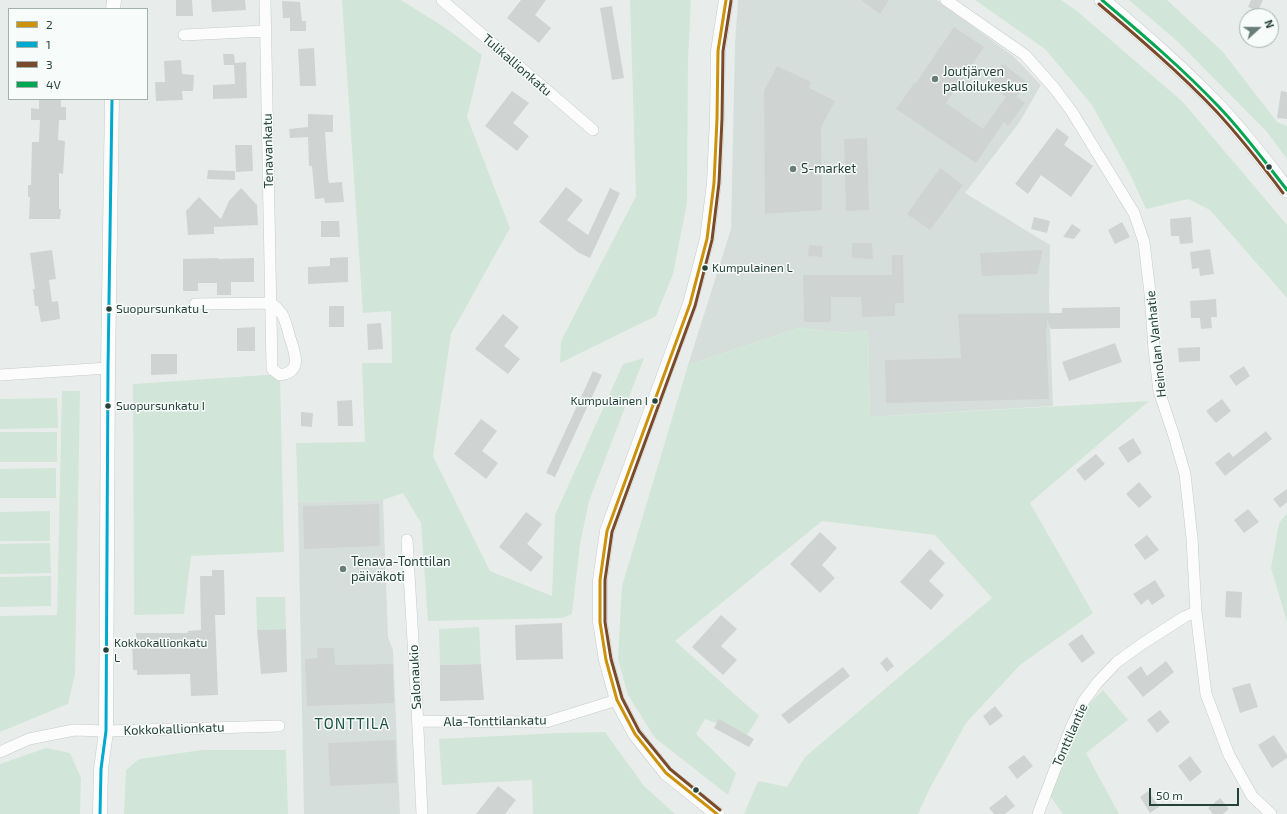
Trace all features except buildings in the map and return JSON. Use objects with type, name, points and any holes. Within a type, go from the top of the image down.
[{"type":"main road","points":[[1102,0],[1130,23],[1177,66],[1218,107],[1259,152],[1287,190]]},
{"type":"street","name":"Tenavankatu","points":[[265,0],[272,369],[280,375],[288,374],[292,370],[296,359],[282,315],[271,303]]},
{"type":"street","name":"Tulikallionkatu","points":[[442,0],[592,130]]},
{"type":"street","points":[[717,814],[666,773],[635,734],[617,700],[606,660],[600,622],[600,580],[607,531],[690,304],[706,239],[714,183],[718,51],[726,0]]},
{"type":"street","name":"Heinolan Vanhatie","points":[[946,0],[1025,55],[1045,77],[1072,112],[1134,213],[1144,242],[1159,391],[1185,474],[1192,538],[1196,612],[1206,694],[1229,755],[1252,796],[1271,814]]},
{"type":"street","points":[[184,35],[265,31]]},
{"type":"street","points":[[100,814],[101,769],[106,731],[108,368],[112,100]]},
{"type":"street","points":[[195,304],[271,303]]},
{"type":"street","points":[[0,375],[108,368]]},
{"type":"street","name":"Salonaukio","points":[[407,540],[422,814]]},
{"type":"street","name":"Tonttilantie","points":[[1038,814],[1070,730],[1083,702],[1097,683],[1117,662],[1142,644],[1184,617],[1196,612]]},
{"type":"street","name":"Ala-Tonttilankatu","points":[[418,721],[546,722],[617,700]]},
{"type":"street","name":"Kokkokallionkatu","points":[[0,752],[29,739],[74,730],[106,731],[279,726]]},
{"type":"shaded area","points":[[738,0],[937,0],[1013,56],[1041,85],[1019,123],[965,193],[1050,245],[1049,299],[1053,406],[870,417],[868,331],[850,333],[799,328],[688,365],[731,229],[735,44]]},
{"type":"shaded area","points":[[383,500],[388,637],[393,650],[400,814],[304,814],[298,502]]},
{"type":"green space","points":[[342,0],[401,0],[447,29],[482,55],[467,117],[510,228],[451,334],[433,456],[490,571],[552,596],[555,515],[623,364],[644,358],[589,501],[580,544],[572,614],[562,618],[428,621],[421,523],[403,493],[383,500],[298,502],[296,443],[365,442],[362,363],[392,363],[391,311],[363,313]]},
{"type":"green space","points":[[630,0],[691,0],[688,59],[687,203],[673,274],[656,316],[560,363],[561,341],[636,196]]},
{"type":"green space","points":[[975,0],[1061,0],[1077,11],[1183,102],[1287,225],[1287,298],[1210,210],[1188,199],[1146,209],[1129,172],[1092,105],[1045,49]]},
{"type":"green space","points":[[1129,0],[1167,0],[1223,52],[1277,122],[1287,126],[1287,159],[1267,132],[1177,41]]},
{"type":"green space","points":[[799,328],[850,333],[868,331],[870,417],[1149,401],[1030,503],[1093,613],[1020,665],[966,723],[930,788],[918,814],[744,814],[758,781],[787,787],[805,757],[992,598],[935,535],[822,521],[675,641],[759,716],[747,735],[705,719],[696,734],[736,773],[728,795],[655,738],[628,695],[618,659],[622,586],[688,365]]},
{"type":"green space","points":[[280,374],[284,552],[191,556],[184,614],[134,615],[133,384]]},
{"type":"green space","points":[[62,391],[80,391],[75,674],[68,704],[0,732],[0,616],[57,615]]},
{"type":"green space","points":[[57,398],[58,428],[0,429],[0,399]]},
{"type":"green space","points":[[0,432],[57,432],[57,462],[0,462]]},
{"type":"green space","points":[[56,468],[56,498],[0,498],[0,469]]},
{"type":"green space","points":[[50,511],[50,541],[0,541],[0,512]]},
{"type":"green space","points":[[1287,513],[1287,622],[1271,568],[1279,523]]},
{"type":"green space","points":[[50,543],[51,573],[0,574],[0,544]]},
{"type":"green space","points":[[51,576],[51,606],[0,607],[0,577]]},
{"type":"green space","points":[[256,597],[285,597],[286,629],[257,630]]},
{"type":"green space","points":[[479,627],[481,664],[440,665],[439,629]]},
{"type":"green space","points":[[1103,690],[1128,720],[1086,753],[1119,814],[1063,814],[1050,796],[1071,742],[1089,704]]},
{"type":"green space","points":[[605,732],[644,786],[675,814],[533,814],[532,780],[442,785],[439,739]]},
{"type":"green space","points":[[46,748],[70,753],[81,778],[80,814],[0,814],[0,764]]},
{"type":"green space","points":[[202,750],[286,750],[288,814],[124,814],[126,770],[139,759]]},
{"type":"transit line","name":"2","points":[[717,814],[666,773],[635,734],[617,700],[606,660],[600,622],[600,580],[607,531],[690,304],[707,239],[714,183],[718,51],[726,0]]},
{"type":"transit line","name":"4V","points":[[1102,0],[1162,52],[1219,107],[1237,127],[1287,190]]},
{"type":"transit line","name":"3","points":[[720,810],[670,769],[639,731],[622,698],[611,659],[605,622],[605,580],[612,532],[695,306],[712,240],[719,183],[723,51],[731,1]]},
{"type":"transit line","name":"3","points":[[1099,4],[1159,56],[1216,111],[1283,193]]},
{"type":"transit line","name":"1","points":[[100,814],[101,769],[106,731],[108,368],[112,100]]},
{"type":"place","name":"Joutjärven palloilukeskus","points":[[935,79]]},
{"type":"place","name":"S-market","points":[[793,169]]},
{"type":"place","name":"Kumpulainen L","points":[[705,268]]},
{"type":"place","name":"Suopursunkatu L","points":[[109,309]]},
{"type":"place","name":"Kumpulainen I","points":[[655,401]]},
{"type":"place","name":"Suopursunkatu I","points":[[108,406]]},
{"type":"place","name":"Tenava-Tonttilan päiväkoti","points":[[343,569]]},
{"type":"place","name":"Kokkokallionkatu L","points":[[106,650]]},
{"type":"district","name":"TONTTILA","points":[[352,724]]}]
